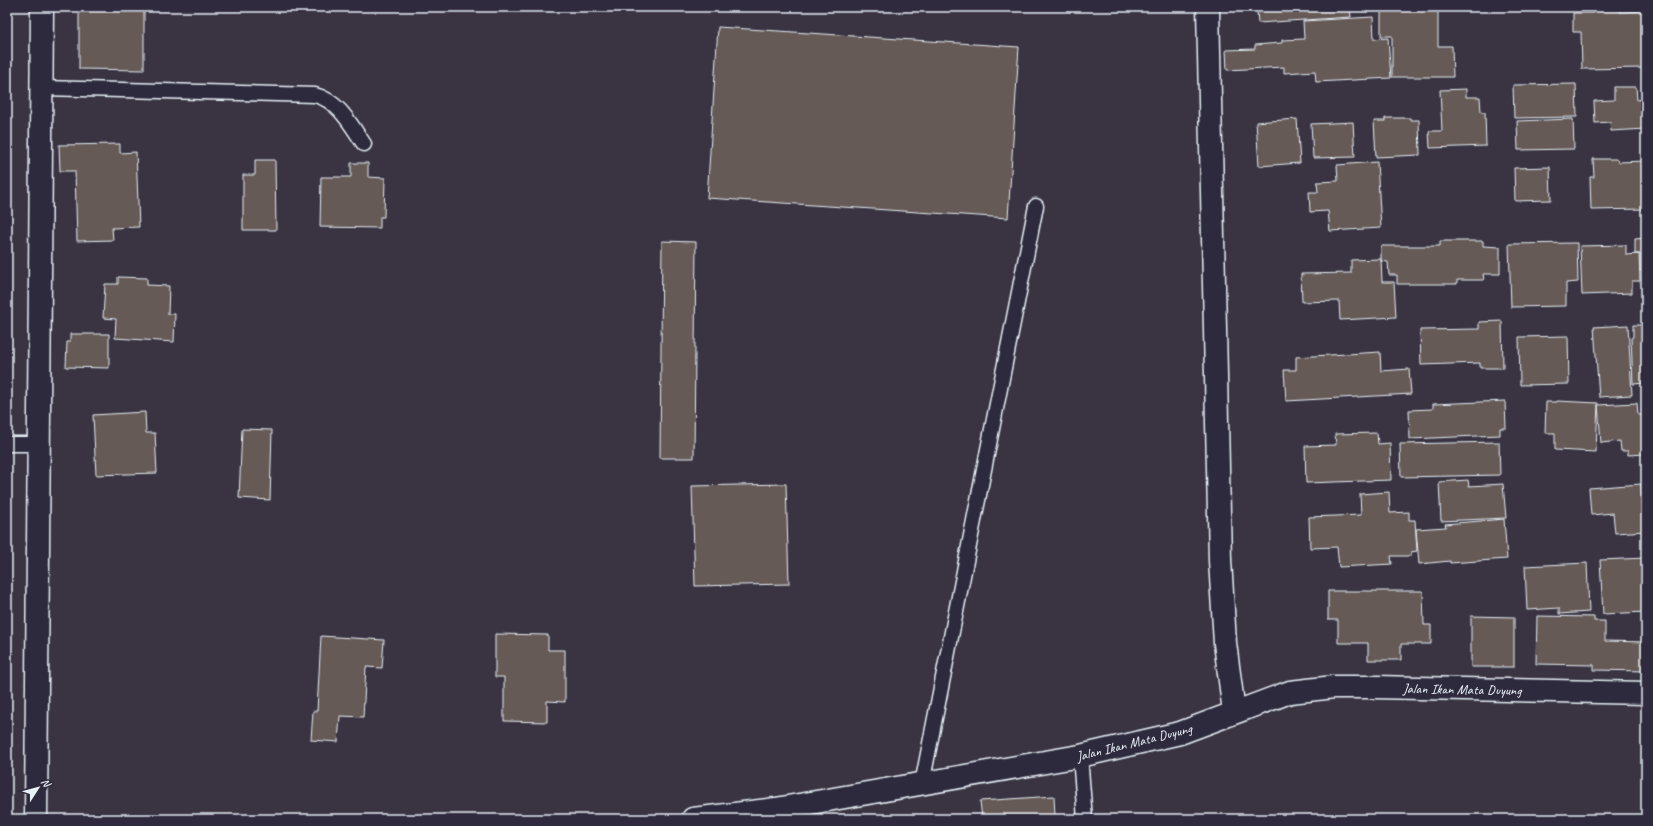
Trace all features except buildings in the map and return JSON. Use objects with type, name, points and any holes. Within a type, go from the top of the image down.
[{"type":"street","points":[[36,819],[42,7]]},
{"type":"street","points":[[1208,7],[1220,560],[1225,643],[1234,712]]},
{"type":"street","name":"Jalan Ikan Mata Duyung","points":[[693,819],[776,809],[1080,756],[1180,733],[1290,692],[1334,687],[1646,693]]},
{"type":"lane","points":[[42,88],[316,95],[324,97],[339,110],[364,144]]},
{"type":"lane","points":[[922,784],[1036,206]]},
{"type":"lane","points":[[7,444],[39,444]]},
{"type":"lane","points":[[1080,756],[1085,819]]}]
